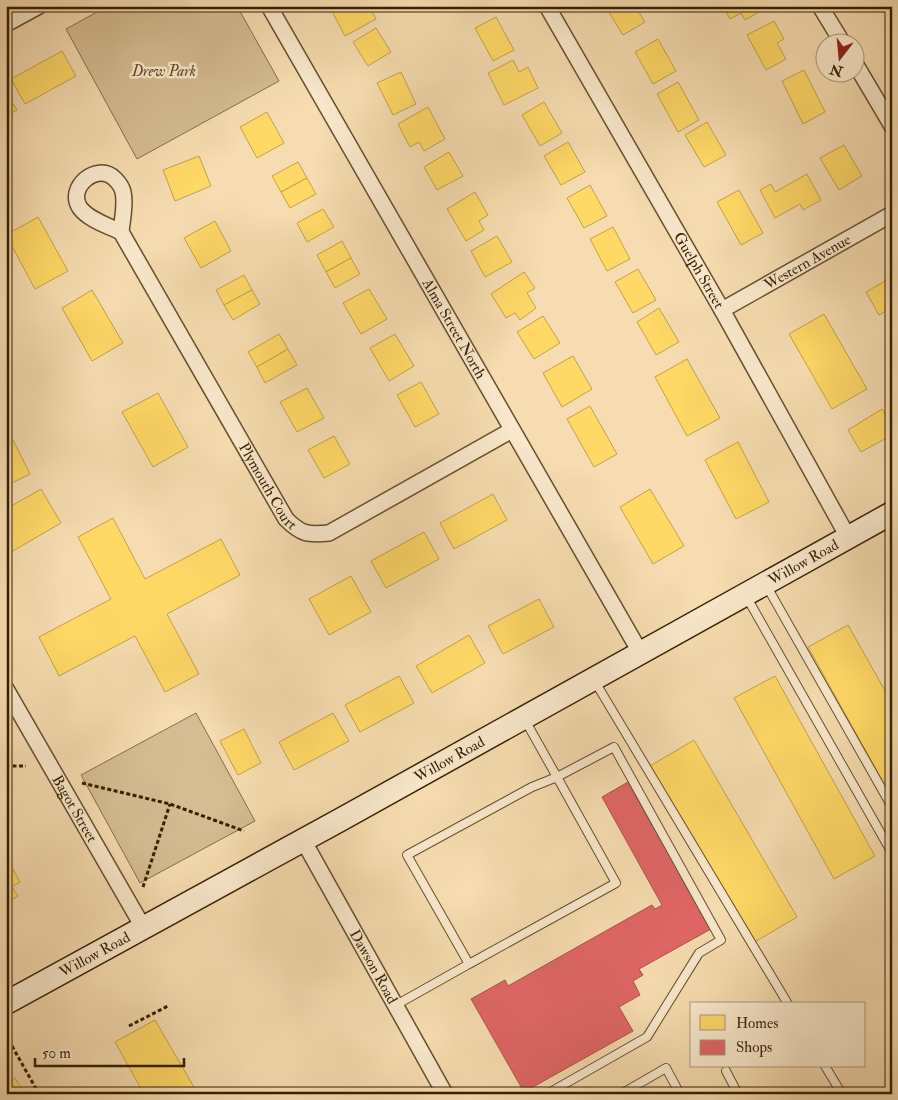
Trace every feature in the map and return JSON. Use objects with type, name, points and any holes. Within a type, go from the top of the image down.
[{"type":"main road","name":"Willow Road","points":[[6,1003],[892,513]]},
{"type":"street","points":[[6,24],[39,6]]},
{"type":"street","name":"Alma Street North","points":[[269,6],[640,652]]},
{"type":"street","name":"Guelph Street","points":[[547,6],[722,310],[848,537]]},
{"type":"street","points":[[820,6],[836,32]]},
{"type":"street","points":[[866,82],[892,126]]},
{"type":"street","name":"Western Avenue","points":[[722,310],[892,214]]},
{"type":"street","name":"Plymouth Court","points":[[121,232],[286,519],[296,530],[311,535],[328,532],[512,430]]},
{"type":"street","name":"Bagot Street","points":[[6,689],[143,927]]},
{"type":"street","name":"Dawson Road","points":[[303,840],[445,1094]]},
{"type":"lane","points":[[765,583],[892,807]]},
{"type":"lane","points":[[745,594],[892,853]]},
{"type":"lane","points":[[593,678],[787,1002]]},
{"type":"lane","points":[[396,1005],[616,883],[524,717]]},
{"type":"lane","points":[[469,964],[407,856],[525,791],[557,777],[614,747],[721,940],[699,953],[647,1037],[547,1094]]},
{"type":"lane","points":[[621,1094],[666,1068],[680,1094]]},
{"type":"lane","points":[[827,1068],[842,1094]]},
{"type":"lane","points":[[726,1071],[738,1094]]},
{"type":"path","points":[[6,766],[26,766]]},
{"type":"path","points":[[82,783],[170,804],[244,831]]},
{"type":"path","points":[[143,887],[170,804]]},
{"type":"path","points":[[130,1026],[168,1006]]},
{"type":"path","points":[[12,1046],[39,1094]]},
{"type":"green space","name":"Drew Park","points":[[108,6],[237,6],[279,81],[137,159],[66,29]]},
{"type":"green space","points":[[196,713],[255,821],[140,883],[81,775]]},
{"type":"building: Homes","points":[[329,6],[369,6],[376,19],[345,36]]},
{"type":"building: Homes","points":[[605,6],[635,6],[645,22],[623,35]]},
{"type":"building: Homes","points":[[723,6],[767,7],[745,20],[741,13],[730,19]]},
{"type":"building: Homes","points":[[496,17],[514,50],[493,61],[475,28]]},
{"type":"building: Homes","points":[[774,21],[784,39],[777,43],[786,59],[766,70],[747,35]]},
{"type":"building: Homes","points":[[376,28],[391,52],[368,66],[353,42]]},
{"type":"building: Homes","points":[[658,39],[676,71],[653,84],[635,52]]},
{"type":"building: Homes","points":[[62,51],[76,76],[25,104],[11,79]]},
{"type":"building: Homes","points":[[513,60],[519,72],[528,67],[538,88],[504,105],[488,73]]},
{"type":"building: Homes","points":[[804,70],[825,112],[803,124],[782,81]]},
{"type":"building: Homes","points":[[401,72],[416,104],[393,115],[377,83]]},
{"type":"building: Homes","points":[[678,82],[699,120],[678,132],[657,94]]},
{"type":"building: Homes","points":[[6,92],[17,110],[6,116]]},
{"type":"building: Homes","points":[[544,102],[562,133],[540,146],[522,115]]},
{"type":"building: Homes","points":[[428,107],[445,139],[424,151],[419,142],[410,147],[398,124]]},
{"type":"building: Homes","points":[[267,112],[284,143],[257,158],[240,127]]},
{"type":"building: Homes","points":[[707,122],[726,155],[704,167],[685,135]]},
{"type":"building: Homes","points":[[568,142],[585,172],[561,185],[544,156]]},
{"type":"building: Homes","points":[[844,145],[862,176],[839,190],[820,158]]},
{"type":"building: Homes","points":[[449,152],[463,176],[437,190],[424,167]]},
{"type":"building: Homes","points":[[199,156],[211,186],[175,201],[163,170]]},
{"type":"building: Homes","points":[[298,162],[307,178],[281,192],[272,176]]},
{"type":"building: Homes","points":[[807,174],[821,200],[803,210],[800,204],[775,218],[760,190],[771,184],[775,192]]},
{"type":"building: Homes","points":[[307,178],[316,194],[290,208],[281,192]]},
{"type":"building: Homes","points":[[590,185],[607,216],[584,228],[567,198]]},
{"type":"building: Homes","points":[[739,190],[763,233],[741,245],[717,202]]},
{"type":"building: Homes","points":[[475,192],[488,215],[479,221],[484,230],[466,241],[447,209]]},
{"type":"building: Homes","points":[[323,209],[334,227],[307,242],[297,223]]},
{"type":"building: Homes","points":[[38,217],[68,271],[35,289],[6,235]]},
{"type":"building: Homes","points":[[215,221],[231,251],[201,268],[184,238]]},
{"type":"building: Homes","points":[[613,227],[630,259],[607,271],[590,239]]},
{"type":"building: Homes","points":[[497,236],[512,262],[485,277],[471,251]]},
{"type":"building: Homes","points":[[342,241],[351,258],[326,272],[317,255]]},
{"type":"building: Homes","points":[[351,258],[360,274],[335,288],[326,272]]},
{"type":"building: Homes","points":[[638,269],[656,300],[633,313],[615,282]]},
{"type":"building: Homes","points":[[524,272],[535,288],[527,293],[536,308],[520,320],[515,313],[506,318],[491,294]]},
{"type":"building: Homes","points":[[244,275],[252,290],[224,305],[216,290]]},
{"type":"building: Homes","points":[[892,277],[892,308],[879,315],[866,292]]},
{"type":"building: Homes","points":[[369,289],[387,319],[361,334],[343,303]]},
{"type":"building: Homes","points":[[92,290],[123,343],[92,361],[62,308]]},
{"type":"building: Homes","points":[[252,290],[260,304],[233,320],[224,305]]},
{"type":"building: Homes","points":[[659,308],[679,342],[656,355],[637,322]]},
{"type":"building: Homes","points":[[824,314],[867,389],[832,409],[789,334]]},
{"type":"building: Homes","points":[[543,316],[560,343],[534,359],[517,332]]},
{"type":"building: Homes","points":[[279,334],[288,349],[257,367],[248,352]]},
{"type":"building: Homes","points":[[395,334],[414,366],[389,381],[370,348]]},
{"type":"building: Homes","points":[[288,349],[297,365],[265,383],[257,367]]},
{"type":"building: Homes","points":[[573,356],[592,389],[562,407],[543,373]]},
{"type":"building: Homes","points":[[687,359],[720,418],[687,436],[655,377]]},
{"type":"building: Homes","points":[[421,382],[439,414],[415,427],[397,395]]},
{"type":"building: Homes","points":[[307,388],[324,418],[297,432],[280,402]]},
{"type":"building: Homes","points":[[158,393],[188,447],[153,467],[122,412]]},
{"type":"building: Homes","points":[[590,406],[617,454],[594,467],[567,419]]},
{"type":"building: Homes","points":[[882,409],[892,426],[892,435],[861,452],[848,430]]},
{"type":"building: Homes","points":[[334,436],[350,464],[324,478],[308,450]]},
{"type":"building: Homes","points":[[13,440],[30,474],[6,486],[6,444]]},
{"type":"building: Homes","points":[[738,442],[769,502],[736,519],[705,460]]},
{"type":"building: Homes","points":[[41,489],[61,523],[6,555],[6,509]]},
{"type":"building: Homes","points":[[650,489],[684,546],[653,564],[620,507]]},
{"type":"building: Homes","points":[[493,494],[507,520],[454,549],[440,523]]},
{"type":"building: Homes","points":[[113,518],[145,579],[221,539],[240,575],[167,614],[199,674],[165,692],[135,636],[59,676],[39,637],[111,599],[78,537]]},
{"type":"building: Homes","points":[[424,532],[439,559],[386,588],[371,561]]},
{"type":"building: Homes","points":[[351,576],[371,612],[329,635],[309,599]]},
{"type":"building: Homes","points":[[539,599],[554,627],[503,654],[488,626]]},
{"type":"building: Homes","points":[[848,625],[892,703],[892,798],[808,647]]},
{"type":"building: Homes","points":[[469,635],[485,663],[432,693],[416,666]]},
{"type":"building: Homes","points":[[399,676],[414,703],[360,732],[345,705]]},
{"type":"building: Homes","points":[[775,676],[875,856],[834,879],[734,698]]},
{"type":"building: Homes","points":[[333,713],[349,741],[294,770],[279,742]]},
{"type":"building: Homes","points":[[244,729],[261,763],[238,775],[220,741]]},
{"type":"building: Homes","points":[[694,740],[797,917],[753,943],[650,766]]},
{"type":"building: Homes","points":[[6,857],[20,882],[12,887],[18,896],[6,903]]},
{"type":"building: Homes","points":[[155,1020],[198,1094],[144,1094],[115,1042]]},
{"type":"building: Homes","points":[[15,1078],[25,1094],[6,1094],[6,1084]]},
{"type":"building: Shops","points":[[628,782],[711,929],[639,969],[643,975],[633,981],[640,995],[619,1007],[633,1031],[524,1092],[471,999],[505,980],[508,986],[650,906],[652,905],[655,909],[662,905],[602,797]]}]
